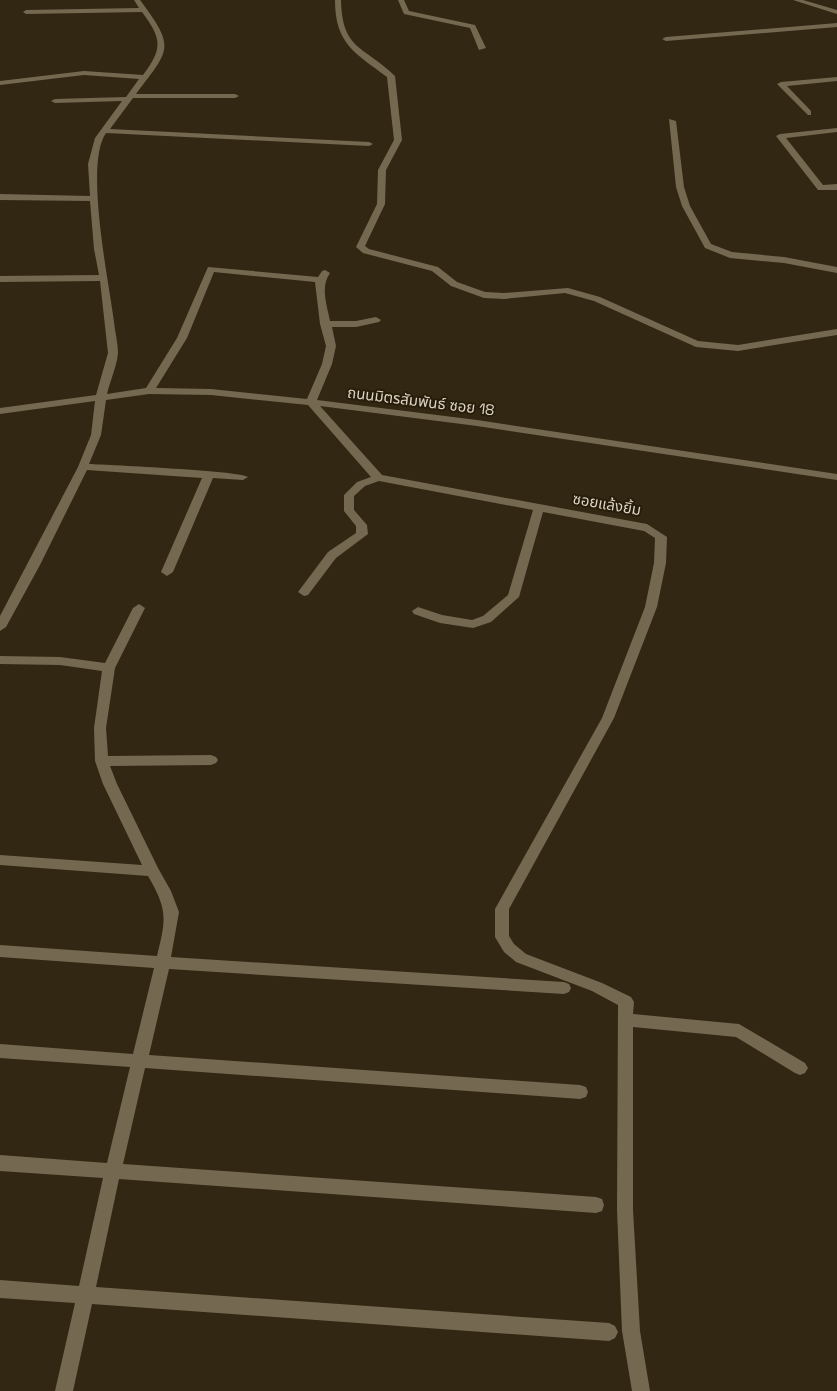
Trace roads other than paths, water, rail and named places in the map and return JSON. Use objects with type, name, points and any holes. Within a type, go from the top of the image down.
[{"type":"street","points":[[0,627],[34,565],[96,435],[100,396],[113,353],[104,278],[98,249],[92,164],[98,138],[159,58],[162,42],[153,22],[137,0]]},
{"type":"street","points":[[338,0],[339,23],[350,46],[392,76],[398,140],[382,170],[381,204],[360,247],[366,251],[409,261],[435,270],[454,284],[484,295],[504,296],[565,290],[597,299],[696,344],[738,348],[837,332]]},
{"type":"street","points":[[401,0],[406,13],[473,26],[482,48]]},
{"type":"street","points":[[796,0],[837,12]]},
{"type":"street","points":[[26,12],[144,10]]},
{"type":"street","points":[[666,39],[837,25]]},
{"type":"street","points":[[0,83],[84,73],[144,77]]},
{"type":"street","points":[[808,112],[781,84],[837,79]]},
{"type":"street","points":[[55,101],[129,97],[235,96]]},
{"type":"street","points":[[672,121],[680,187],[686,206],[708,246],[730,255],[784,260],[837,270]]},
{"type":"street","points":[[837,130],[780,136],[821,188],[837,188]]},
{"type":"street","points":[[104,131],[369,144]]},
{"type":"street","points":[[0,197],[95,199]]},
{"type":"street","points":[[149,391],[182,338],[211,269],[323,276],[320,294],[331,346],[327,364],[311,402],[378,478],[361,484],[349,496],[349,511],[361,525],[362,534],[332,555],[304,592]]},
{"type":"street","points":[[0,279],[104,278]]},
{"type":"street","points":[[325,324],[356,324],[376,320]]},
{"type":"street","name":"ถนนมิตรสัมพันธ์ ซอย 18","points":[[0,411],[100,396],[149,391],[211,392],[311,402],[477,423],[837,477]]},
{"type":"street","points":[[82,467],[243,477]]},
{"type":"street","points":[[167,572],[210,474]]},
{"type":"street","name":"ซอยแล้งยิ้ม","points":[[378,478],[647,528],[661,537],[660,563],[651,607],[608,718],[502,909],[502,937],[509,948],[522,958],[597,987],[626,1002],[627,1020]]},
{"type":"street","points":[[418,611],[440,619],[473,624],[487,619],[513,597],[539,508]]},
{"type":"street","points":[[64,1391],[113,1171],[170,938],[172,912],[164,891],[152,871],[110,784],[102,762],[100,728],[110,668],[139,608]]},
{"type":"street","points":[[0,660],[60,662],[110,668]]},
{"type":"street","points":[[102,762],[211,760]]},
{"type":"street","points":[[0,860],[152,871]]},
{"type":"street","points":[[0,951],[564,988]]},
{"type":"street","points":[[641,1391],[630,1331],[626,1210],[627,1020],[739,1031],[800,1068]]},
{"type":"street","points":[[0,1051],[580,1092]]},
{"type":"street","points":[[0,1163],[596,1205]]},
{"type":"street","points":[[0,1289],[609,1332]]}]
